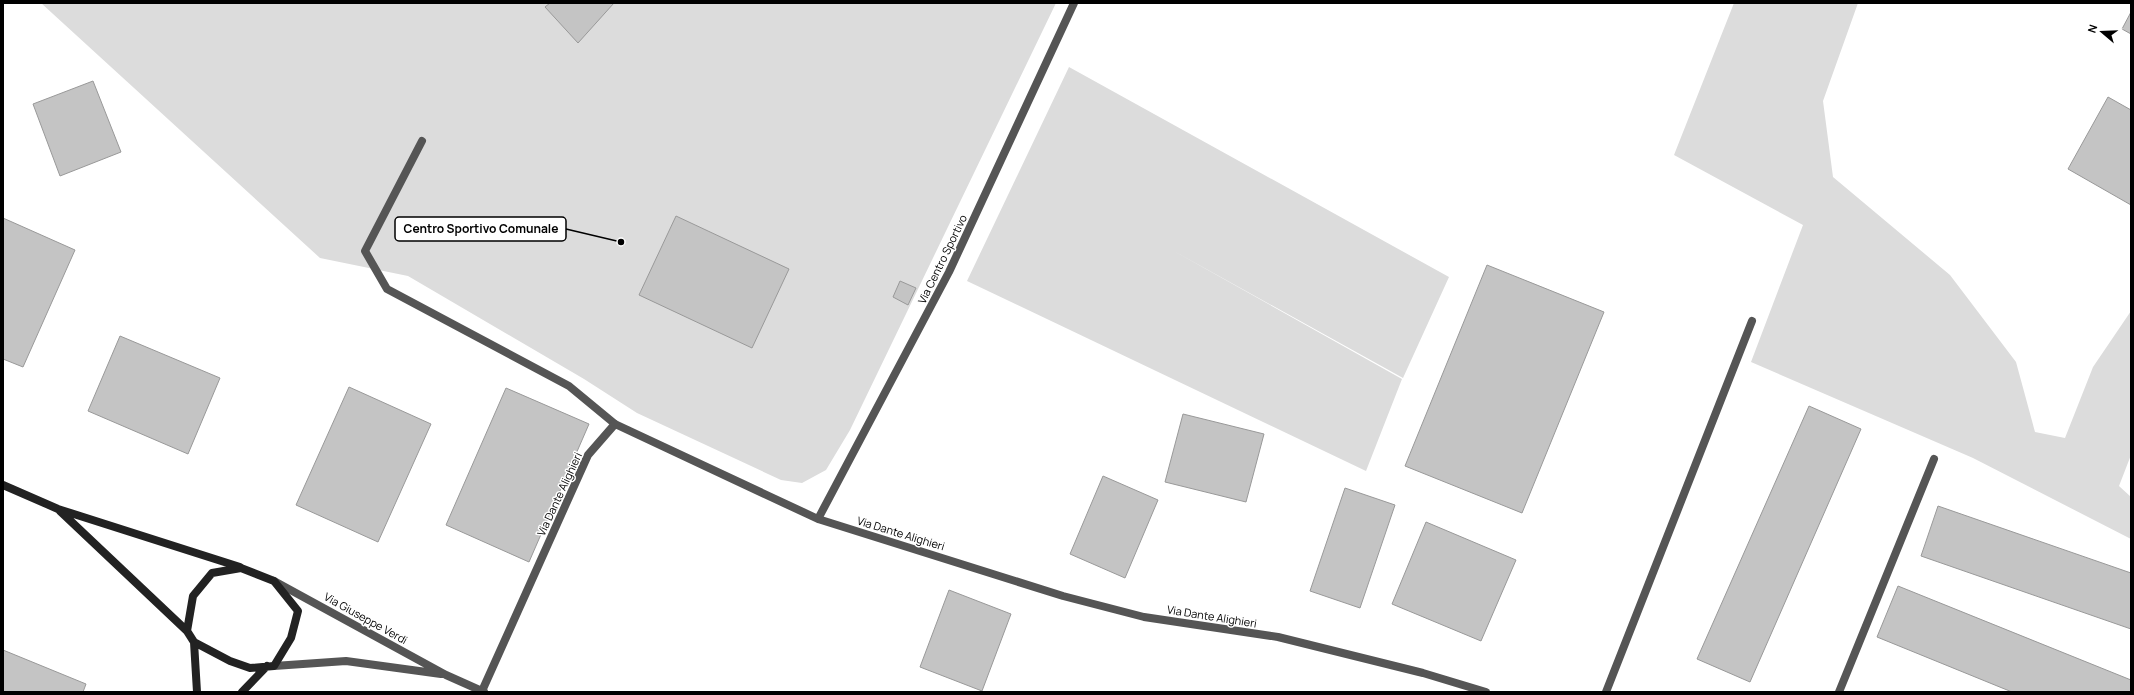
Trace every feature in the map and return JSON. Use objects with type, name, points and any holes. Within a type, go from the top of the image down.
[{"type":"street","name":"Via Centro Sportivo","points":[[818,519],[948,272],[1074,3]]},
{"type":"street","points":[[422,141],[365,251],[387,289],[569,386],[616,424]]},
{"type":"street","points":[[1606,692],[1752,321]]},
{"type":"street","name":"Via Dante Alighieri","points":[[483,691],[588,455],[616,424],[818,519],[1063,596],[1144,617],[1278,637],[1423,673],[1486,692]]},
{"type":"street","points":[[1839,692],[1934,459]]},
{"type":"street","points":[[3,485],[58,509],[241,568],[274,581],[298,611],[292,638],[270,666],[242,692]]},
{"type":"street","points":[[58,509],[187,631],[194,642],[197,692]]},
{"type":"street","points":[[187,631],[193,596],[212,573],[241,568]]},
{"type":"street","name":"Via Giuseppe Verdi","points":[[274,581],[446,675],[483,691]]},
{"type":"street","points":[[194,642],[230,661],[250,668],[270,666]]},
{"type":"street","name":"Via Giuseppe Verdi","points":[[270,666],[346,661],[446,675]]},
{"type":"shaded area","points":[[41,3],[1056,3],[850,430],[826,470],[802,483],[781,480],[637,413],[584,379],[408,276],[320,258]]},
{"type":"shaded area","points":[[1734,3],[1858,3],[1823,101],[1833,177],[1950,275],[2016,362],[2035,432],[2065,438],[2093,367],[2131,311],[2131,455],[2119,486],[2131,497],[2131,539],[1973,458],[1751,362],[1803,225],[1674,155]]},
{"type":"shaded area","points":[[1069,67],[1449,277],[1403,378],[1172,250],[1402,379],[1366,471],[967,281]]},
{"type":"building","points":[[550,3],[614,3],[578,43],[545,7]]},
{"type":"building","points":[[2131,12],[2131,34],[2122,29]]},
{"type":"building","points":[[93,81],[121,152],[60,176],[33,104]]},
{"type":"building","points":[[2108,97],[2131,110],[2131,205],[2068,169]]},
{"type":"building","points":[[676,216],[789,269],[752,348],[639,295]]},
{"type":"building","points":[[3,218],[75,250],[23,367],[3,359]]},
{"type":"building","points":[[1487,265],[1604,312],[1522,513],[1405,466]]},
{"type":"building","points":[[900,281],[916,288],[908,305],[893,297]]},
{"type":"building","points":[[120,336],[220,378],[188,454],[88,411]]},
{"type":"building","points":[[349,387],[431,424],[378,542],[296,505]]},
{"type":"building","points":[[506,388],[589,424],[529,562],[446,525]]},
{"type":"building","points":[[1809,406],[1861,429],[1750,682],[1697,659]]},
{"type":"building","points":[[1183,414],[1264,434],[1246,502],[1165,482]]},
{"type":"building","points":[[1103,476],[1158,500],[1125,578],[1070,554]]},
{"type":"building","points":[[1345,488],[1395,505],[1360,608],[1310,591]]},
{"type":"building","points":[[1938,506],[2131,573],[2131,629],[1921,556]]},
{"type":"building","points":[[1426,522],[1516,560],[1481,641],[1392,604]]},
{"type":"building","points":[[1898,586],[2131,680],[2131,692],[2012,692],[1877,637]]},
{"type":"building","points":[[949,590],[1011,614],[982,691],[920,667]]},
{"type":"building","points":[[3,650],[86,684],[83,692],[3,692]]},
{"type":"place","name":"Centro Sportivo Comunale","points":[[621,242]]}]
